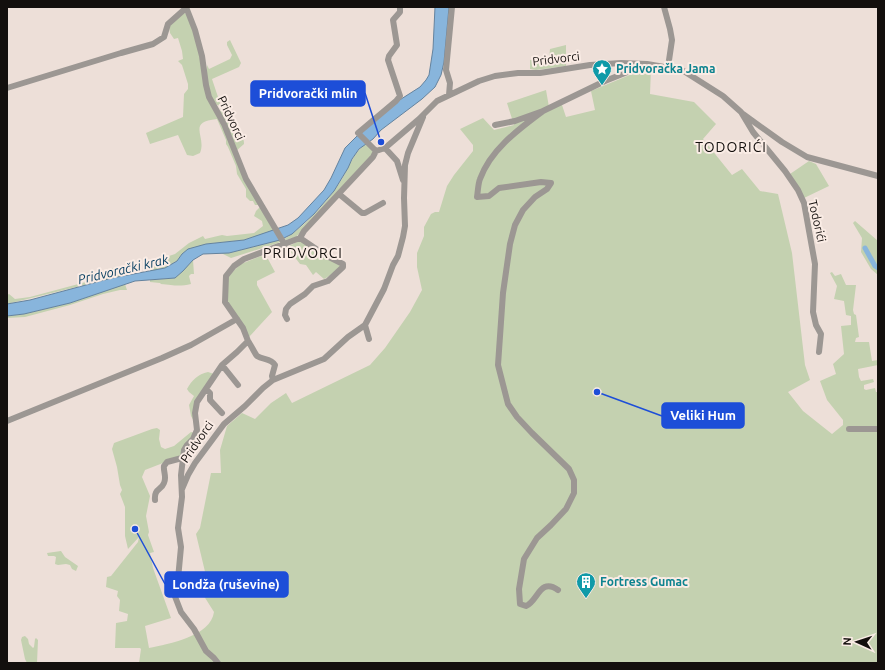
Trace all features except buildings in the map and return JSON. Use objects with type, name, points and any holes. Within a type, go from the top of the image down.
[{"type":"street","points":[[7,88],[121,52],[153,44],[164,37],[168,24],[186,7]]},
{"type":"street","name":"Pridvorci","points":[[186,7],[195,30],[202,56],[209,97],[224,124],[246,179],[283,242]]},
{"type":"street","points":[[273,380],[272,376],[275,365],[273,361],[258,356],[254,353],[243,328],[225,302],[226,276],[236,264],[244,259],[283,242],[300,238],[304,231],[373,157],[376,151],[358,133],[400,96],[388,60],[389,56],[397,46],[393,20],[400,12],[400,7]]},
{"type":"street","points":[[449,95],[450,83],[446,70],[452,7]]},
{"type":"street","points":[[664,7],[672,40],[668,67]]},
{"type":"street","name":"Pridvorci","points":[[376,151],[385,148],[437,101],[495,76],[518,73],[540,73],[590,65],[621,63],[652,64],[668,67]]},
{"type":"street","points":[[496,125],[515,121],[543,111],[605,81],[652,64]]},
{"type":"street","name":"Todorići","points":[[668,67],[682,70],[698,79],[723,96],[741,112],[782,142],[807,157],[878,176]]},
{"type":"street","points":[[543,111],[520,128],[493,155],[480,179],[477,197],[489,196],[499,188],[541,182],[551,183],[547,189],[535,197],[523,210],[515,225],[510,244],[503,293],[498,365],[508,404],[522,422],[569,469],[574,480],[574,493],[566,509],[552,525],[537,538],[524,559],[519,589],[520,604],[526,606],[530,604],[541,589],[546,587],[554,587],[558,590]]},
{"type":"street","name":"Todorići","points":[[741,112],[753,132],[785,171],[798,190],[804,203],[815,264],[813,312],[816,325],[821,334],[819,352]]},
{"type":"street","name":"Pridvorci","points":[[182,490],[195,463],[224,424],[273,380],[324,360],[348,337],[365,326],[384,289],[398,256],[405,226],[405,165],[408,153],[424,113]]},
{"type":"street","points":[[385,148],[397,161],[404,182]]},
{"type":"street","points":[[339,194],[362,213],[365,213],[383,203]]},
{"type":"street","points":[[287,319],[285,315],[286,309],[290,304],[305,294],[313,286],[328,281],[343,267],[343,264],[325,255],[300,238]]},
{"type":"street","points":[[7,421],[150,364],[191,345],[237,319]]},
{"type":"street","points":[[365,326],[369,339]]},
{"type":"street","name":"Pridvorci","points":[[218,663],[206,652],[194,629],[181,612],[174,594],[178,579],[181,547],[178,522],[182,497],[182,458],[184,450],[193,439],[197,430],[197,402],[222,365],[248,341]]},
{"type":"street","points":[[222,365],[238,385]]},
{"type":"street","points":[[206,389],[210,393],[210,400],[222,413]]},
{"type":"street","points":[[850,429],[878,429]]},
{"type":"street","points":[[155,500],[155,493],[161,488],[165,480],[164,466],[167,462],[182,458]]},
{"type":"green space","points":[[184,13],[187,14],[198,46],[204,84],[259,205],[255,205],[253,201],[250,201],[246,197],[246,189],[237,174],[236,166],[217,119],[202,123],[200,127],[200,153],[193,156],[187,155],[178,135],[150,144],[146,133],[183,117],[184,94],[188,89],[188,84],[182,65],[178,61],[183,59],[178,38],[174,39],[170,33],[169,26]]},
{"type":"green space","points":[[230,40],[241,63],[239,67],[212,79],[221,106],[217,105],[209,92],[207,65],[209,69],[230,59],[232,55],[227,42]]},
{"type":"green space","points":[[566,45],[566,66],[536,70],[530,69],[530,60],[549,59],[550,49]]},
{"type":"green space","points":[[651,69],[650,94],[694,102],[716,124],[703,139],[732,175],[742,169],[760,191],[778,194],[792,253],[805,365],[810,380],[788,392],[803,411],[832,434],[843,425],[843,420],[827,400],[820,381],[836,374],[833,364],[844,354],[841,326],[851,325],[851,316],[846,315],[844,301],[834,299],[837,286],[830,273],[832,272],[835,276],[841,274],[846,285],[856,285],[853,310],[854,314],[856,315],[859,337],[856,338],[855,342],[869,342],[872,361],[878,360],[878,365],[858,369],[861,381],[873,379],[874,382],[864,385],[864,389],[875,388],[876,392],[878,392],[878,663],[139,663],[140,648],[115,648],[116,623],[127,621],[128,614],[119,611],[120,600],[117,596],[118,591],[106,587],[107,577],[111,576],[138,542],[139,537],[128,549],[125,536],[125,507],[120,494],[122,490],[112,449],[114,443],[157,428],[160,430],[159,439],[161,447],[165,449],[174,446],[191,432],[195,433],[181,456],[145,470],[142,477],[150,496],[146,516],[149,532],[148,535],[154,552],[150,553],[153,568],[171,618],[145,626],[149,648],[188,638],[205,627],[211,620],[214,612],[202,593],[201,587],[207,580],[196,534],[200,528],[211,473],[221,473],[220,450],[227,426],[242,413],[255,419],[271,403],[286,393],[292,403],[370,365],[385,348],[410,312],[422,290],[417,267],[417,253],[424,236],[424,227],[431,214],[439,212],[447,186],[473,151],[473,145],[460,129],[483,118],[494,130],[514,125],[507,103],[546,90],[549,107],[561,102],[566,117],[595,110],[591,91],[632,74]]},
{"type":"green space","points":[[222,108],[235,127],[235,130],[243,138],[244,144],[236,151],[220,112]]},
{"type":"green space","points":[[366,143],[374,153],[296,237],[286,240],[284,239],[300,228],[324,204],[337,187],[355,156]]},
{"type":"green space","points":[[809,161],[816,164],[829,186],[804,198],[790,174]]},
{"type":"green space","points":[[260,207],[275,230],[244,240],[206,244],[182,254],[177,261],[165,268],[151,272],[148,264],[162,263],[166,257],[175,254],[189,243],[203,236],[205,239],[222,235],[227,236],[254,233],[263,226],[262,221],[254,216]]},
{"type":"green space","points":[[855,221],[878,241],[878,275],[871,269],[861,252],[862,238],[853,223]]},
{"type":"green space","points":[[280,240],[281,242],[231,258],[221,253],[229,253]]},
{"type":"green space","points":[[299,241],[303,241],[341,266],[324,279],[316,272],[313,275],[306,265],[300,264],[287,247]]},
{"type":"green space","points":[[261,256],[268,259],[275,272],[257,281],[257,285],[272,312],[249,337],[226,301],[227,277],[241,264]]},
{"type":"green space","points":[[193,260],[194,274],[189,276],[191,284],[176,286],[150,282],[150,280],[175,278]]},
{"type":"green space","points":[[114,268],[121,276],[7,304],[7,295],[9,294],[15,299],[30,297],[97,279],[103,271]]},
{"type":"green space","points":[[125,284],[127,290],[103,294],[70,305],[25,317],[7,318],[7,316],[24,314],[70,303]]},
{"type":"green space","points":[[208,372],[214,374],[198,396],[195,423],[191,416],[189,405],[194,396],[187,389],[196,378],[201,374]]},
{"type":"green space","points":[[61,551],[65,557],[78,566],[76,571],[72,569],[70,565],[55,564],[56,557],[48,556],[47,553]]},
{"type":"green space","points":[[25,636],[33,648],[35,639],[36,638],[38,640],[37,663],[27,663],[25,659],[21,640],[22,637]]},
{"type":"water","points":[[435,7],[449,7],[444,62],[441,75],[435,87],[359,149],[334,191],[314,214],[292,234],[280,240],[229,253],[203,254],[193,260],[175,278],[135,281],[70,303],[24,314],[7,316],[7,304],[30,300],[112,278],[165,268],[177,261],[188,249],[206,244],[244,240],[288,225],[298,218],[324,190],[345,148],[398,101],[420,87],[426,80],[429,75],[433,49]]},
{"type":"waterway","points":[[865,248],[875,266],[878,268]]},
{"type":"place","name":"Pridvoračka Jama","points":[[602,86]]},
{"type":"place","name":"Pridvorački mlin","points":[[381,142]]},
{"type":"place","name":"Veliki Hum","points":[[597,392]]},
{"type":"place","name":"Londža (ruševine)","points":[[135,529]]},
{"type":"place","name":"Fortress Gumac","points":[[586,599]]},
{"type":"district","name":"TODORIĆI","points":[[731,147]]},
{"type":"district","name":"PRIDVORCI","points":[[303,253]]},
{"type":"water label","name":"Pridvorački krak","points":[[123,269]]}]
